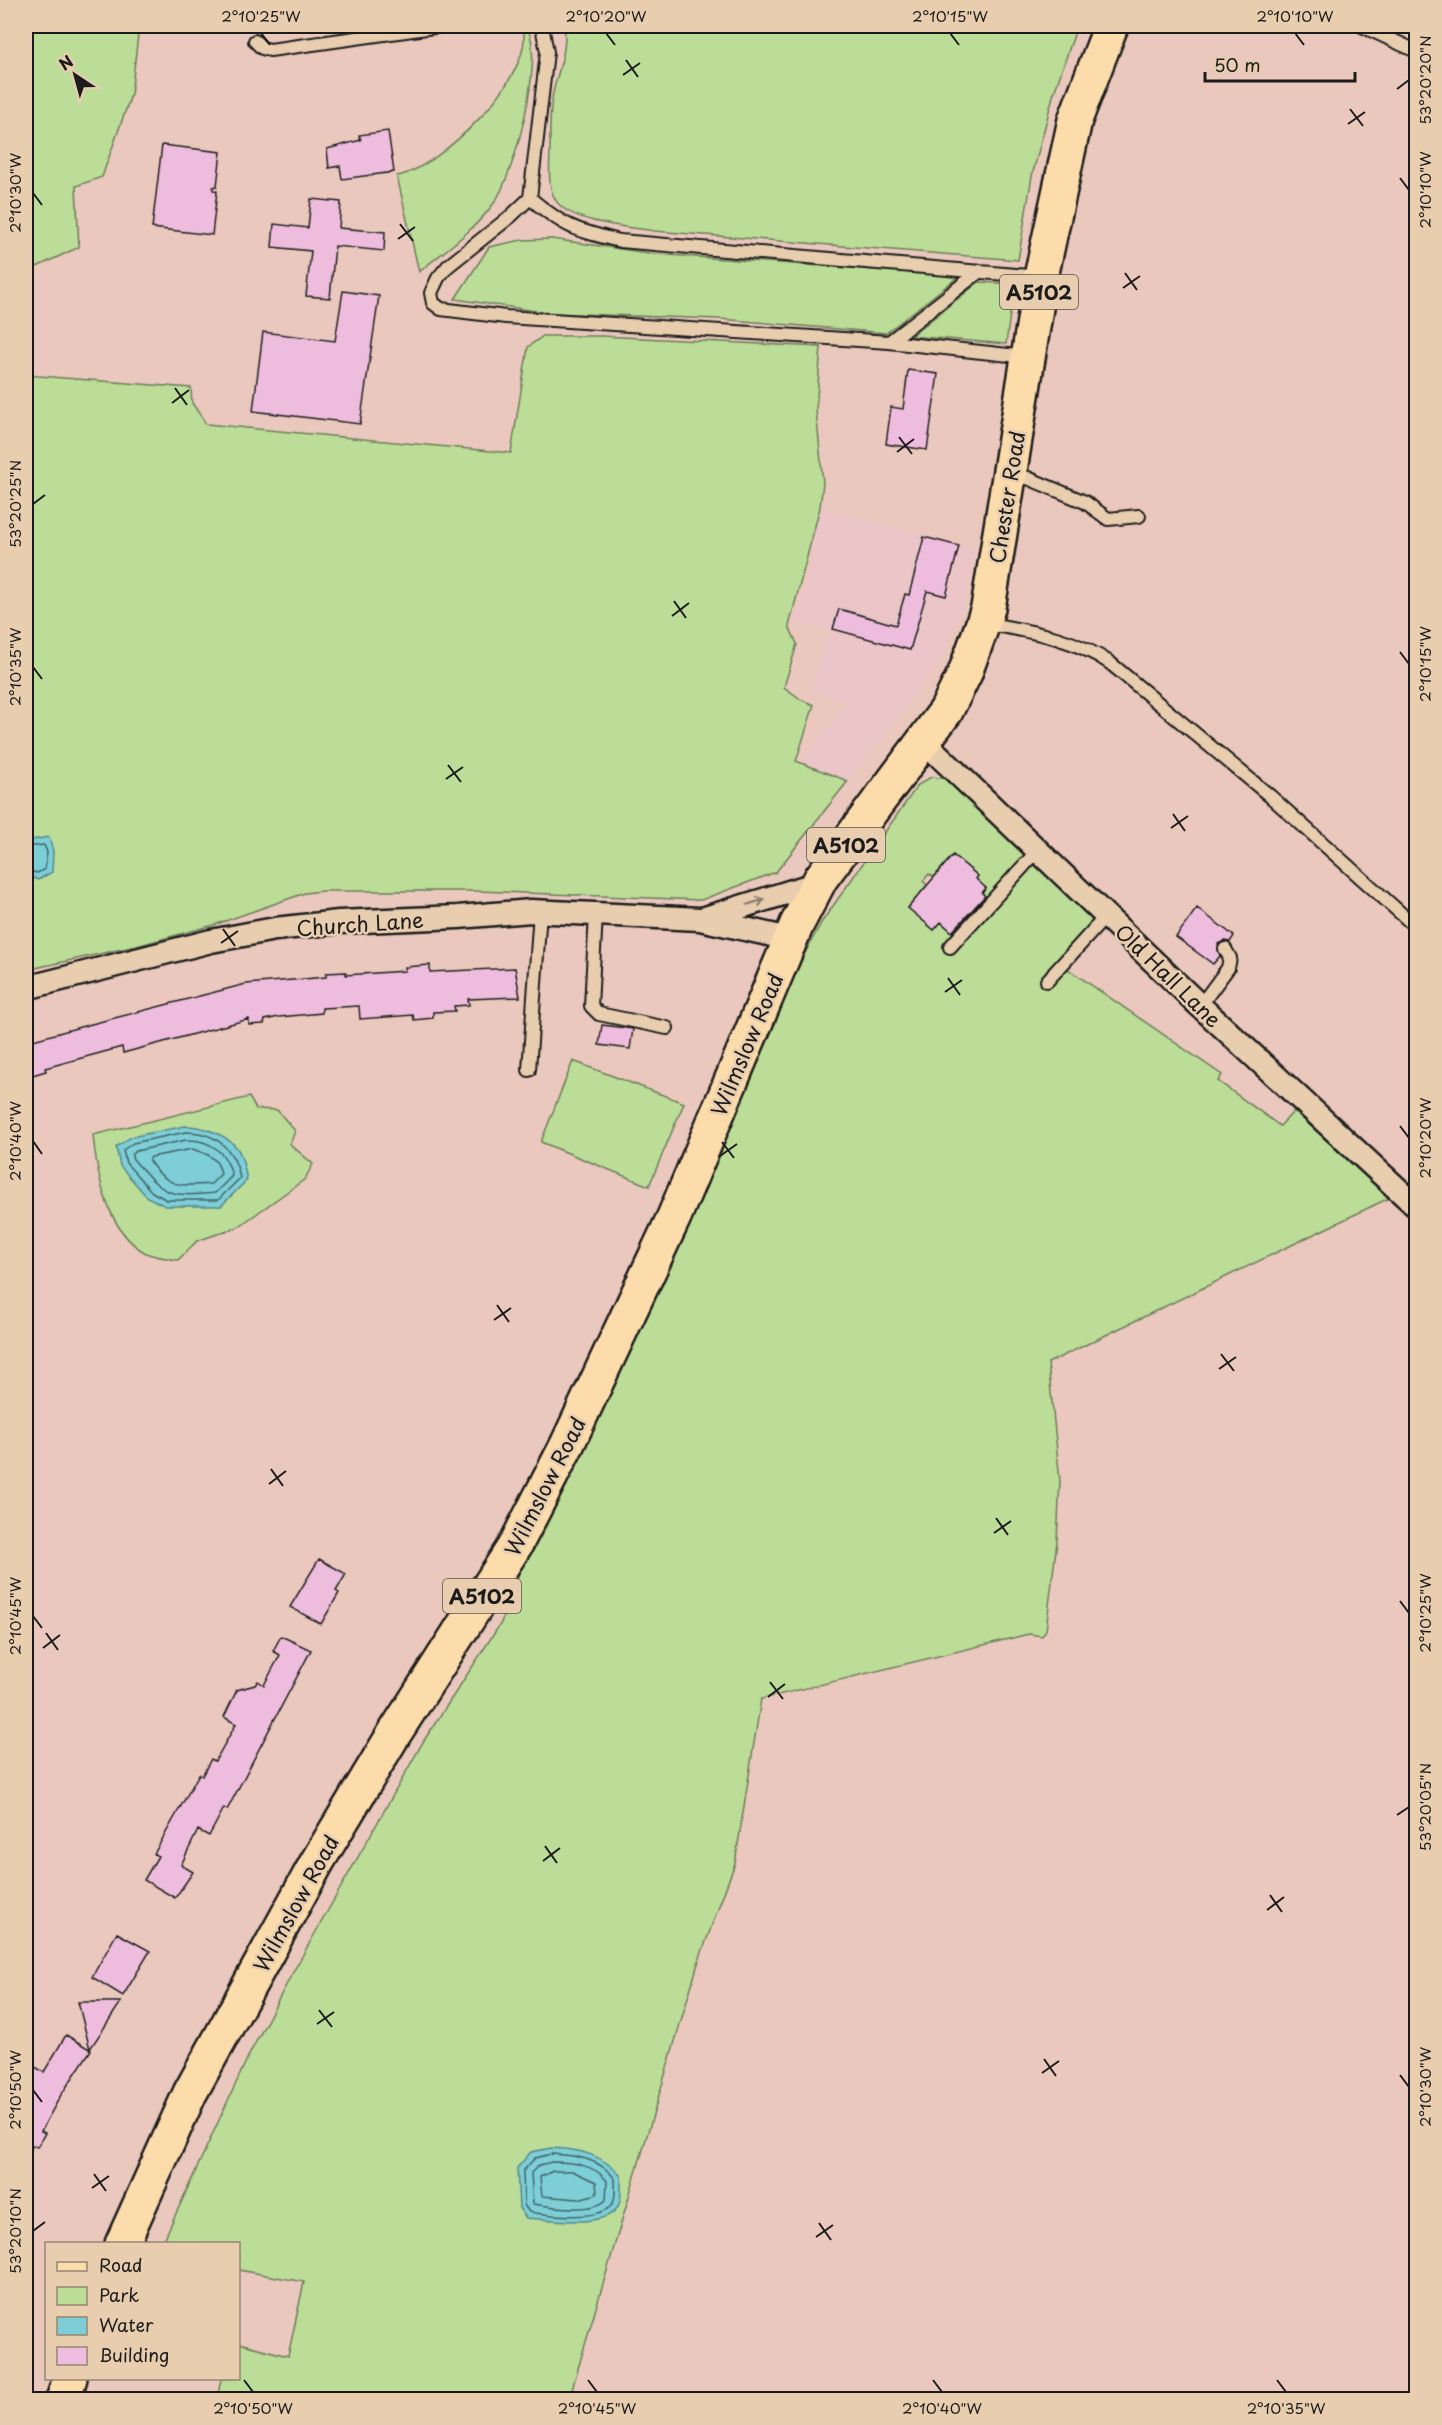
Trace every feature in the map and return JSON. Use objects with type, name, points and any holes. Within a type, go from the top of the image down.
[{"type":"main road","name":"Chester Road","points":[[793,932],[818,883],[946,711],[965,673],[983,623],[988,608],[1041,277],[1075,120],[1111,26]]},
{"type":"main road","name":"Wilmslow Road","points":[[123,2242],[190,2092],[317,1862],[394,1734],[516,1544],[557,1465],[674,1217],[793,932]]},
{"type":"main road","points":[[63,2400],[70,2380]]},
{"type":"street","name":"Old Hall Lane","points":[[922,745],[933,750],[1039,849],[1200,1006],[1416,1206]]},
{"type":"street","name":"Church Lane","points":[[700,919],[818,883]]},
{"type":"street","name":"Church Lane","points":[[26,988],[211,941],[275,929],[339,922],[540,911],[700,919],[793,932]]},
{"type":"lane","points":[[255,41],[262,48],[270,50],[441,26]]},
{"type":"lane","points":[[542,26],[547,52],[530,198],[448,266],[438,278],[430,293],[433,303],[441,309],[506,317],[889,342],[1028,357]]},
{"type":"lane","points":[[1362,26],[1416,51]]},
{"type":"lane","points":[[530,198],[561,223],[579,232],[620,240],[1041,277]]},
{"type":"lane","points":[[889,342],[980,271]]},
{"type":"lane","points":[[1010,471],[1085,502],[1108,519],[1138,516]]},
{"type":"lane","points":[[983,623],[1061,638],[1088,648],[1103,658],[1270,796],[1416,927]]},
{"type":"lane","points":[[950,947],[1039,849]]},
{"type":"lane","points":[[529,1070],[540,911]]},
{"type":"lane","points":[[596,914],[591,1006],[599,1014],[668,1028]]},
{"type":"lane","points":[[1047,981],[1107,915]]},
{"type":"lane","points":[[1200,1006],[1228,968],[1230,958],[1225,949]]},
{"type":"shaded area","points":[[820,507],[977,549],[966,597],[944,654],[914,697],[848,781],[802,762],[848,703],[810,691],[829,630],[796,621],[813,557],[807,555]]},
{"type":"green space","points":[[26,26],[139,26],[131,95],[102,177],[76,186],[79,247],[26,272]]},
{"type":"green space","points":[[564,26],[1077,26],[1053,96],[1032,176],[1018,260],[654,231],[585,219],[572,214],[555,199],[550,175],[551,107],[564,52]]},
{"type":"green space","points":[[523,29],[528,30],[532,45],[530,91],[518,144],[502,189],[478,222],[419,272],[397,176],[437,156],[481,117],[500,94],[514,71],[523,48]]},
{"type":"green space","points":[[552,239],[655,254],[959,276],[886,333],[720,319],[550,313],[455,299],[489,247],[522,240]]},
{"type":"green space","points":[[979,282],[1014,284],[1006,344],[911,336]]},
{"type":"green space","points":[[543,336],[601,336],[821,347],[816,410],[823,483],[820,507],[789,626],[797,644],[784,687],[802,700],[814,705],[796,761],[848,781],[776,872],[701,900],[477,891],[322,891],[305,893],[214,925],[136,946],[26,970],[26,375],[191,388],[192,403],[206,424],[511,453],[528,347]]},
{"type":"green space","points":[[931,777],[948,779],[1096,918],[1058,962],[1222,1075],[1218,1081],[1280,1126],[1294,1111],[1391,1197],[1048,1363],[1060,1481],[1057,1541],[1046,1630],[1042,1636],[1029,1634],[761,1699],[735,1863],[699,1960],[569,2399],[217,2399],[221,2380],[240,2380],[240,2343],[288,2356],[304,2282],[240,2270],[240,2242],[163,2242],[248,2057],[292,1974],[423,1742],[501,1623],[521,1568],[678,1234],[804,955],[821,923],[918,785]],"holes":[[[953,855],[978,876],[976,879],[986,888],[982,893],[985,896],[954,934],[941,922],[934,930],[908,908],[927,885],[923,881],[929,874],[934,877]]]},
{"type":"green space","points":[[573,1061],[684,1103],[649,1186],[541,1142]]},
{"type":"green space","points":[[249,1097],[256,1109],[277,1110],[295,1131],[290,1144],[313,1164],[305,1179],[238,1227],[197,1241],[178,1260],[146,1253],[133,1244],[113,1217],[106,1201],[97,1167],[93,1135]]},
{"type":"water","points":[[49,837],[53,851],[52,872],[38,880],[26,875],[26,841]]},
{"type":"water","points":[[185,1126],[199,1127],[220,1135],[232,1143],[241,1155],[247,1180],[221,1206],[165,1206],[147,1197],[120,1166],[116,1147],[131,1137]]},
{"type":"water","points":[[551,2148],[589,2154],[606,2162],[621,2176],[620,2201],[613,2212],[604,2217],[577,2221],[526,2218],[519,2208],[517,2168],[531,2152]]},
{"type":"building","points":[[388,131],[394,172],[342,179],[340,166],[329,168],[327,149],[361,140],[359,135]]},
{"type":"building","points":[[162,145],[221,152],[217,186],[213,187],[213,190],[217,191],[212,235],[152,228]]},
{"type":"building","points":[[311,199],[341,202],[339,228],[385,232],[384,251],[335,246],[330,298],[306,296],[311,251],[272,247],[274,224],[308,228]]},
{"type":"building","points":[[343,291],[379,296],[360,424],[253,411],[263,332],[335,341]]},
{"type":"building","points":[[908,370],[938,374],[927,450],[886,444],[891,407],[903,409]]},
{"type":"building","points":[[924,537],[959,546],[946,596],[927,591],[910,650],[833,629],[839,609],[896,625],[905,594],[909,595]]},
{"type":"building","points":[[953,855],[978,876],[976,879],[986,888],[982,893],[985,896],[952,932],[941,922],[934,930],[908,908]]},
{"type":"building","points":[[1197,908],[1234,936],[1230,942],[1225,941],[1218,944],[1220,956],[1213,964],[1176,937]]},
{"type":"building","points":[[430,965],[430,972],[515,968],[520,997],[468,999],[469,1005],[454,1006],[455,1011],[433,1012],[433,1018],[414,1020],[413,1015],[360,1019],[359,1006],[322,1008],[322,1013],[279,1017],[265,1020],[264,1024],[249,1025],[249,1019],[123,1053],[122,1047],[45,1068],[46,1071],[26,1077],[26,1042],[80,1027],[246,984],[326,977],[326,973],[346,972],[346,975],[405,971],[405,967]]},
{"type":"building","points":[[602,1025],[633,1029],[630,1049],[599,1045]]},
{"type":"building","points":[[319,1559],[346,1574],[336,1591],[339,1593],[321,1624],[290,1607]]},
{"type":"building","points":[[281,1636],[311,1650],[227,1810],[224,1808],[209,1836],[198,1830],[181,1865],[193,1872],[175,1898],[144,1880],[158,1856],[154,1854],[199,1774],[202,1776],[211,1759],[215,1761],[236,1724],[224,1717],[237,1690],[255,1685],[258,1681],[264,1685],[280,1655],[273,1651]]},
{"type":"building","points":[[117,1933],[150,1951],[123,1996],[92,1977]]},
{"type":"building","points":[[78,2002],[121,2002],[90,2049]]},
{"type":"building","points":[[66,2035],[91,2050],[61,2095],[41,2131],[45,2133],[37,2147],[33,2145],[26,2159],[26,2062],[44,2072]]}]
